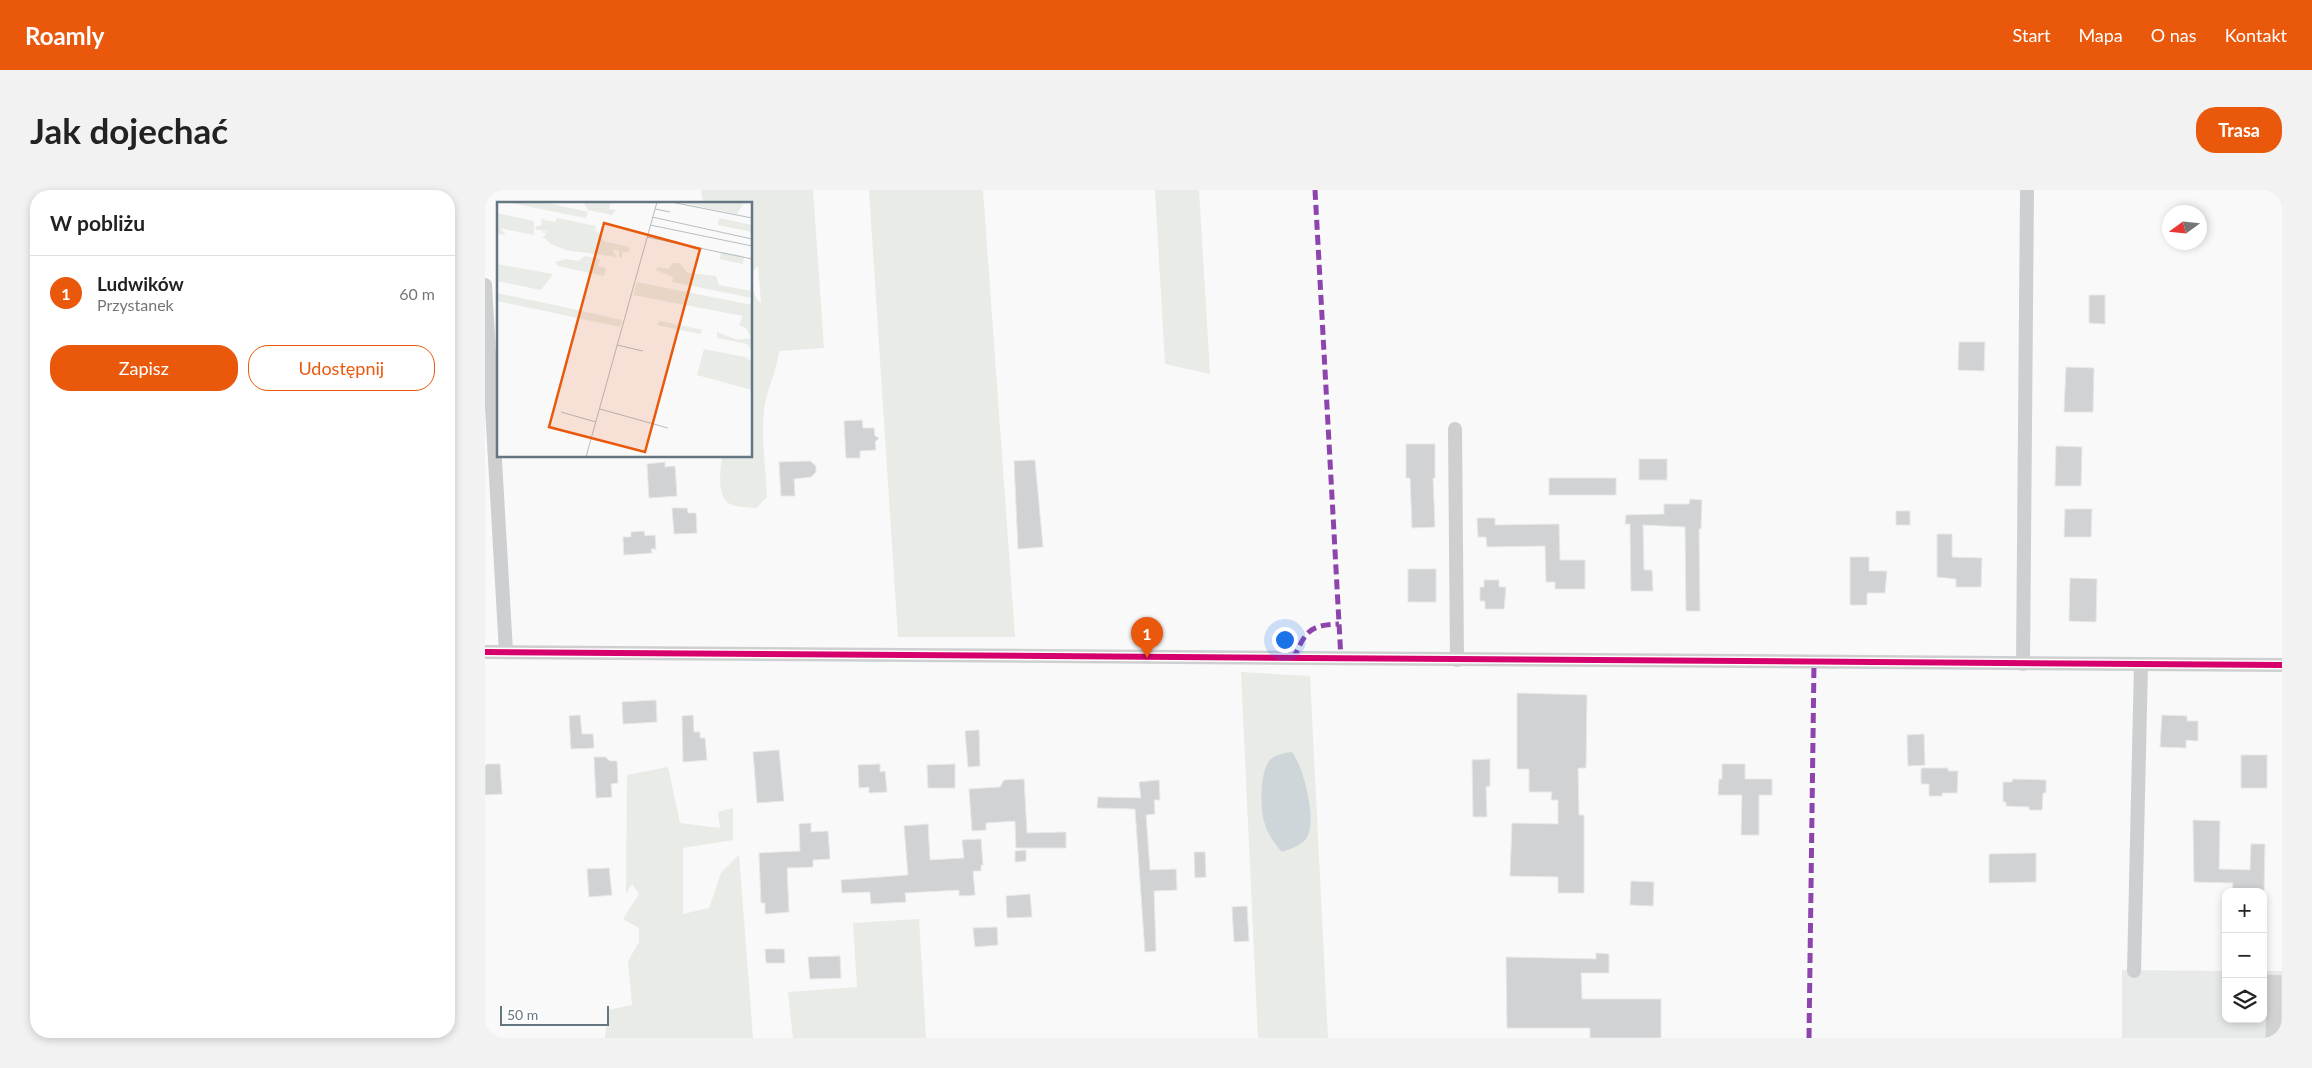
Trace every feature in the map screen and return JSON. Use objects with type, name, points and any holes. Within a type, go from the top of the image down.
[{"type":"street","points":[[2023,664],[2027,190]]},
{"type":"street","points":[[485,284],[506,652]]},
{"type":"street","points":[[1455,430],[1457,660]]},
{"type":"street","points":[[485,652],[2282,665]]},
{"type":"street","points":[[2134,971],[2141,664]]},
{"type":"shaded area","points":[[701,190],[813,190],[824,348],[779,351],[767,395],[763,421],[767,497],[756,508],[732,505],[723,496],[720,483],[722,458],[753,458],[753,291],[757,300],[761,302],[758,266],[753,271],[753,202],[703,202]]},
{"type":"shaded area","points":[[869,190],[983,190],[1015,637],[898,637]]},
{"type":"shaded area","points":[[1155,190],[1199,190],[1210,374],[1165,364]]},
{"type":"shaded area","points":[[1241,672],[1310,676],[1328,1038],[1258,1038]]},
{"type":"shaded area","points":[[1292,752],[1305,782],[1311,820],[1306,839],[1282,852],[1271,838],[1264,821],[1262,807],[1263,780],[1264,772],[1272,758]]},
{"type":"shaded area","points":[[668,767],[680,823],[720,828],[718,812],[733,808],[733,840],[683,848],[683,914],[709,908],[721,873],[739,855],[753,1038],[605,1038],[608,1010],[632,1005],[628,961],[639,942],[639,928],[623,919],[639,894],[632,884],[626,894],[627,775]]},
{"type":"shaded area","points":[[919,919],[926,1038],[793,1038],[788,992],[857,987],[853,923]]},
{"type":"shaded area","points":[[2122,970],[2222,971],[2222,1023],[2267,1023],[2267,971],[2282,971],[2282,1038],[2122,1038]]},
{"type":"building","points":[[2089,295],[2105,295],[2105,324],[2089,323]]},
{"type":"building","points":[[1959,342],[1985,342],[1984,371],[1958,370]]},
{"type":"building","points":[[2066,367],[2094,368],[2093,412],[2064,412]]},
{"type":"building","points":[[862,420],[863,428],[874,428],[875,436],[879,438],[875,442],[876,450],[860,451],[860,458],[846,458],[844,421]]},
{"type":"building","points":[[1406,444],[1435,444],[1435,478],[1433,478],[1435,527],[1412,528],[1410,478],[1406,478]]},
{"type":"building","points":[[2056,446],[2082,447],[2081,486],[2055,486]]},
{"type":"building","points":[[1639,459],[1667,459],[1667,480],[1639,480]]},
{"type":"building","points":[[1035,460],[1043,547],[1018,549],[1014,461]]},
{"type":"building","points":[[810,461],[816,466],[816,472],[811,477],[794,479],[795,496],[781,496],[779,462]]},
{"type":"building","points":[[665,462],[665,467],[675,466],[677,496],[649,498],[647,464]]},
{"type":"building","points":[[1549,478],[1616,478],[1616,495],[1549,495]]},
{"type":"building","points":[[1690,499],[1702,500],[1701,529],[1699,529],[1700,611],[1686,611],[1685,527],[1643,525],[1644,570],[1652,570],[1653,591],[1631,591],[1630,524],[1625,524],[1626,515],[1664,514],[1664,504],[1689,504]]},
{"type":"building","points":[[672,508],[687,508],[688,513],[696,513],[697,533],[674,534]]},
{"type":"building","points":[[2065,509],[2092,509],[2091,537],[2064,537]]},
{"type":"building","points":[[1896,511],[1910,511],[1910,525],[1896,525]]},
{"type":"building","points":[[1477,518],[1495,518],[1495,525],[1559,524],[1560,560],[1585,560],[1585,589],[1555,589],[1555,582],[1546,582],[1545,546],[1487,547],[1486,537],[1478,537]]},
{"type":"building","points":[[644,531],[645,536],[655,535],[656,549],[651,549],[652,553],[624,555],[623,537],[631,537],[631,532]]},
{"type":"building","points":[[1937,534],[1952,534],[1952,557],[1982,558],[1981,587],[1956,587],[1956,579],[1937,577]]},
{"type":"building","points":[[1850,557],[1869,557],[1869,571],[1887,571],[1885,593],[1867,593],[1867,605],[1850,605]]},
{"type":"building","points":[[1408,569],[1436,569],[1436,602],[1408,602]]},
{"type":"building","points":[[2070,578],[2097,579],[2096,622],[2069,621]]},
{"type":"building","points":[[1484,580],[1499,580],[1499,587],[1506,587],[1504,609],[1485,609],[1485,601],[1480,601],[1480,587],[1484,587]]},
{"type":"building","points":[[1517,693],[1587,695],[1586,768],[1578,768],[1579,815],[1584,815],[1584,893],[1558,893],[1558,877],[1510,876],[1512,823],[1558,824],[1558,800],[1551,800],[1552,792],[1529,792],[1529,769],[1517,769]]},
{"type":"building","points":[[656,700],[657,722],[623,724],[622,702]]},
{"type":"building","points":[[580,715],[582,734],[593,734],[594,748],[571,749],[569,716]]},
{"type":"building","points":[[693,715],[694,732],[700,732],[700,738],[705,738],[707,760],[683,762],[682,716]]},
{"type":"building","points":[[2162,715],[2187,716],[2187,721],[2198,721],[2198,741],[2186,740],[2186,748],[2160,747]]},
{"type":"building","points":[[979,730],[980,766],[968,767],[965,731]]},
{"type":"building","points":[[1924,734],[1925,765],[1908,766],[1907,735]]},
{"type":"building","points":[[779,750],[784,801],[757,803],[753,752]]},
{"type":"building","points":[[2241,755],[2267,755],[2267,788],[2241,788]]},
{"type":"building","points":[[594,757],[605,757],[610,761],[617,761],[618,783],[611,784],[612,797],[596,798]]},
{"type":"building","points":[[1490,759],[1490,786],[1486,787],[1487,817],[1473,817],[1472,760]]},
{"type":"building","points":[[487,764],[500,764],[502,794],[485,795],[485,766]]},
{"type":"building","points":[[880,764],[880,772],[885,771],[887,792],[869,793],[869,787],[859,788],[858,765]]},
{"type":"building","points":[[955,764],[955,788],[928,788],[927,765]]},
{"type":"building","points":[[1722,764],[1745,764],[1745,779],[1772,779],[1772,795],[1759,795],[1759,835],[1741,835],[1742,795],[1718,795],[1719,779],[1722,779]]},
{"type":"building","points":[[1921,768],[1948,768],[1948,771],[1958,771],[1957,793],[1942,793],[1942,796],[1929,796],[1929,784],[1921,784]]},
{"type":"building","points":[[1024,779],[1027,833],[1066,832],[1066,848],[1016,848],[1015,821],[986,823],[986,830],[972,831],[969,789],[1000,787],[1004,780]]},
{"type":"building","points":[[2013,779],[2046,780],[2046,793],[2043,793],[2042,810],[2029,810],[2029,807],[2006,806],[2006,802],[2003,802],[2003,782],[2012,782]]},
{"type":"building","points":[[1159,780],[1160,800],[1154,800],[1155,814],[1146,815],[1150,870],[1176,869],[1177,890],[1154,891],[1156,951],[1145,952],[1135,809],[1097,808],[1098,797],[1141,798],[1139,782]]},
{"type":"building","points":[[2193,820],[2220,821],[2219,869],[2250,870],[2251,844],[2265,844],[2264,888],[2232,888],[2233,883],[2194,882]]},
{"type":"building","points":[[811,823],[811,832],[828,831],[830,859],[813,860],[813,867],[787,868],[789,912],[765,914],[765,903],[761,903],[759,853],[800,851],[799,824]]},
{"type":"building","points":[[928,824],[930,860],[964,858],[962,840],[981,839],[983,865],[981,865],[981,871],[973,871],[975,895],[959,896],[959,890],[905,893],[906,902],[871,904],[870,892],[842,893],[841,880],[908,875],[904,826]]},
{"type":"building","points":[[1026,850],[1026,861],[1015,862],[1015,851]]},
{"type":"building","points":[[1194,852],[1205,852],[1206,877],[1195,878]]},
{"type":"building","points":[[2036,853],[2036,882],[1989,883],[1989,854]]},
{"type":"building","points":[[609,868],[612,895],[589,897],[587,869]]},
{"type":"building","points":[[1631,881],[1654,882],[1653,906],[1630,905]]},
{"type":"building","points":[[1030,894],[1032,917],[1007,918],[1006,896]]},
{"type":"building","points":[[1247,906],[1249,941],[1234,942],[1232,907]]},
{"type":"building","points":[[997,927],[998,945],[975,947],[973,928]]},
{"type":"building","points":[[765,949],[784,949],[785,963],[766,963]]},
{"type":"building","points":[[1596,953],[1609,954],[1609,973],[1581,973],[1582,999],[1661,999],[1661,1038],[1590,1038],[1590,1028],[1507,1028],[1506,957],[1596,959]]},
{"type":"building","points":[[840,956],[841,978],[810,979],[808,957]]},
{"type":"building","points":[[2267,974],[2282,975],[2282,1038],[2265,1038],[2265,1023],[2267,1023]]},
{"type":"marked path","points":[[1315,190],[1341,659]]},
{"type":"marked path","points":[[1293,659],[1305,636],[1314,628],[1339,624]]},
{"type":"marked path","points":[[1809,1038],[1814,663]]},
{"type":"cycle path","points":[[485,652],[2282,665]]},
{"type":"place","name":"Ludwików","points":[[1147,658]]}]
